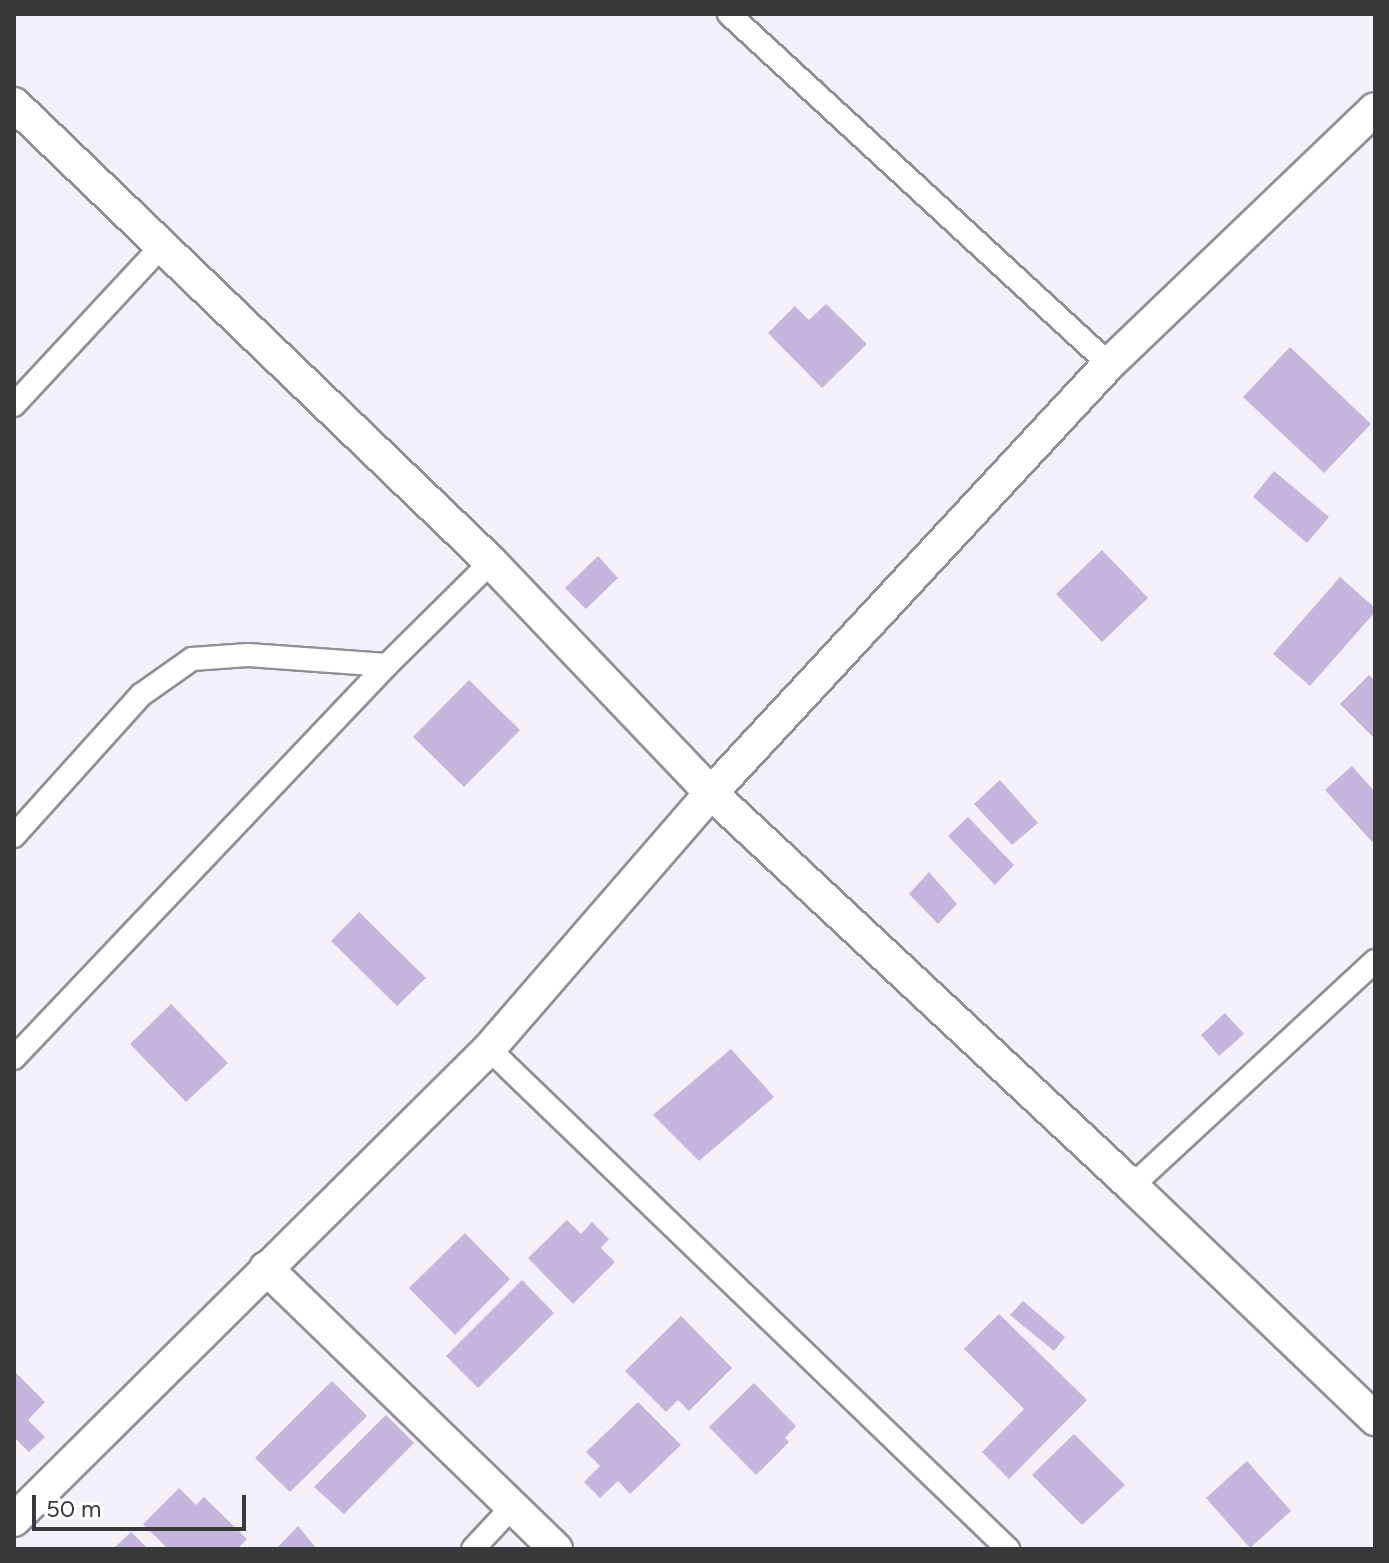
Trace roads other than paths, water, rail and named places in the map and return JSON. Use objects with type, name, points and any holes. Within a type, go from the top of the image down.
[{"type":"street","points":[[729,14],[1109,364]]},
{"type":"street","points":[[14,104],[491,562],[711,793],[1132,1186],[1375,1419]]},
{"type":"street","points":[[14,1520],[489,1049],[711,793],[1109,364],[1375,109]]},
{"type":"street","points":[[14,405],[162,246]]},
{"type":"street","points":[[14,1058],[387,665],[491,562]]},
{"type":"street","points":[[14,836],[141,695],[192,659],[248,655],[387,665]]},
{"type":"street","points":[[1132,1186],[1375,961]]},
{"type":"street","points":[[489,1049],[1008,1549]]},
{"type":"street","points":[[266,1268],[556,1549]]},
{"type":"street","points":[[473,1549],[512,1507]]}]
